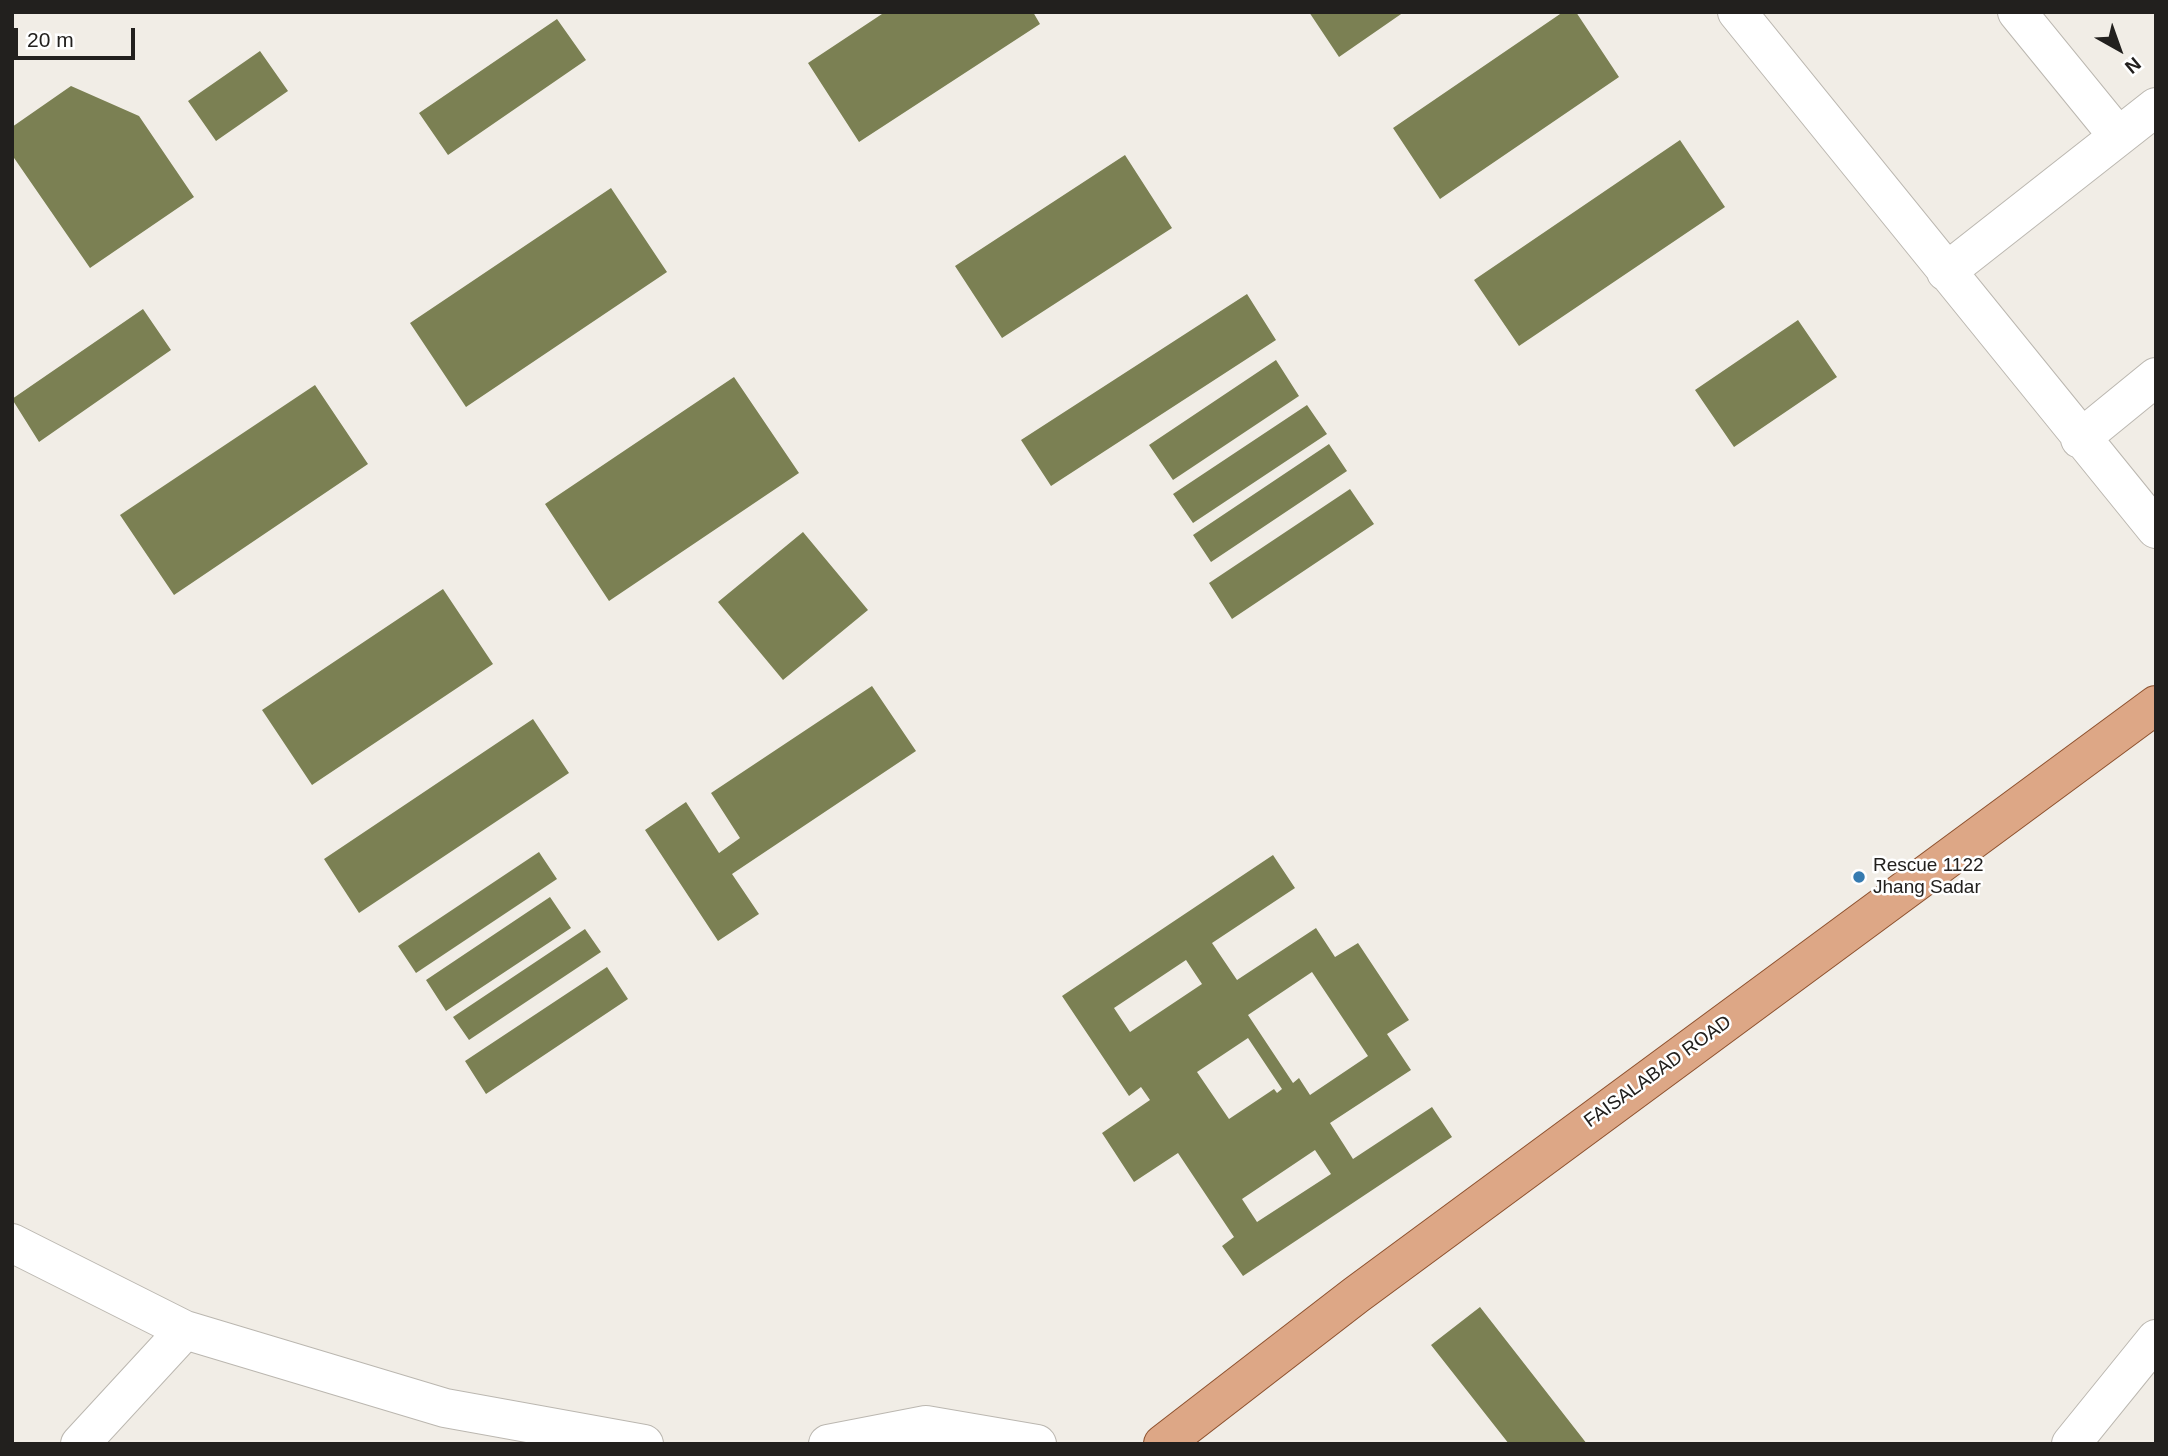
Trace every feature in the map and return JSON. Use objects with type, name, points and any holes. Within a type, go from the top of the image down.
[{"type":"main road","name":"FAISALABAD ROAD","points":[[1163,1444],[1356,1295],[2156,705]]},
{"type":"street","points":[[1737,12],[2080,439],[2156,529]]},
{"type":"street","points":[[2017,12],[2118,136]]},
{"type":"street","points":[[1946,272],[2156,107]]},
{"type":"street","points":[[2080,439],[2156,377]]},
{"type":"street","points":[[12,1243],[185,1330],[445,1408],[645,1444]]},
{"type":"street","points":[[80,1444],[185,1330]]},
{"type":"street","points":[[2071,1444],[2156,1339]]},
{"type":"street","points":[[828,1444],[926,1425],[1037,1444]]},
{"type":"building","points":[[885,12],[1033,12],[1040,24],[859,142],[808,63]]},
{"type":"building","points":[[1309,12],[1404,12],[1339,57]]},
{"type":"building","points":[[1563,12],[1576,12],[1619,77],[1440,199],[1393,128]]},
{"type":"building","points":[[557,19],[586,60],[448,155],[419,113]]},
{"type":"building","points":[[260,51],[288,91],[216,141],[188,101]]},
{"type":"building","points":[[71,86],[139,116],[194,197],[90,268],[12,155],[12,127]]},
{"type":"building","points":[[1680,140],[1725,207],[1519,346],[1474,280]]},
{"type":"building","points":[[1125,155],[1172,228],[1002,338],[955,266]]},
{"type":"building","points":[[611,188],[667,272],[466,407],[410,323]]},
{"type":"building","points":[[1247,294],[1276,340],[1051,486],[1021,440]]},
{"type":"building","points":[[143,309],[171,350],[39,442],[12,399]]},
{"type":"building","points":[[1798,320],[1837,377],[1734,447],[1695,390]]},
{"type":"building","points":[[1276,360],[1299,396],[1173,480],[1149,445]]},
{"type":"building","points":[[734,377],[799,473],[609,601],[545,504]]},
{"type":"building","points":[[315,385],[368,464],[174,595],[120,515]]},
{"type":"building","points":[[1307,405],[1327,434],[1193,523],[1173,494]]},
{"type":"building","points":[[1329,444],[1347,471],[1211,562],[1193,535]]},
{"type":"building","points":[[1350,489],[1374,524],[1232,619],[1209,583]]},
{"type":"building","points":[[803,532],[868,610],[783,680],[718,602]]},
{"type":"building","points":[[443,589],[493,664],[312,785],[262,710]]},
{"type":"building","points":[[872,686],[916,751],[732,874],[759,914],[718,941],[645,830],[686,802],[719,853],[740,838],[711,793]]},
{"type":"building","points":[[533,719],[569,773],[359,913],[324,859]]},
{"type":"building","points":[[539,852],[557,879],[416,973],[398,946]]},
{"type":"building","points":[[1273,855],[1295,888],[1212,943],[1237,980],[1316,928],[1335,957],[1358,943],[1409,1020],[1387,1034],[1411,1070],[1330,1123],[1353,1159],[1432,1107],[1452,1137],[1243,1276],[1222,1246],[1234,1237],[1178,1153],[1134,1182],[1102,1133],[1150,1100],[1141,1087],[1129,1096],[1062,996]],"holes":[[[1186,960],[1202,984],[1130,1032],[1114,1008]],[[1312,972],[1368,1056],[1310,1095],[1299,1078],[1293,1083],[1248,1015]],[[1248,1038],[1282,1089],[1277,1093],[1274,1089],[1229,1119],[1197,1072]],[[1315,1150],[1331,1174],[1257,1222],[1242,1199]]]},
{"type":"building","points":[[550,897],[571,928],[446,1011],[426,980]]},
{"type":"building","points":[[585,929],[601,952],[469,1040],[453,1017]]},
{"type":"building","points":[[607,967],[628,999],[486,1094],[465,1061]]},
{"type":"building","points":[[1480,1307],[1587,1444],[1509,1444],[1431,1345]]},
{"type":"place","name":"Rescue 1122 Jhang Sadar","points":[[1859,877]]}]
